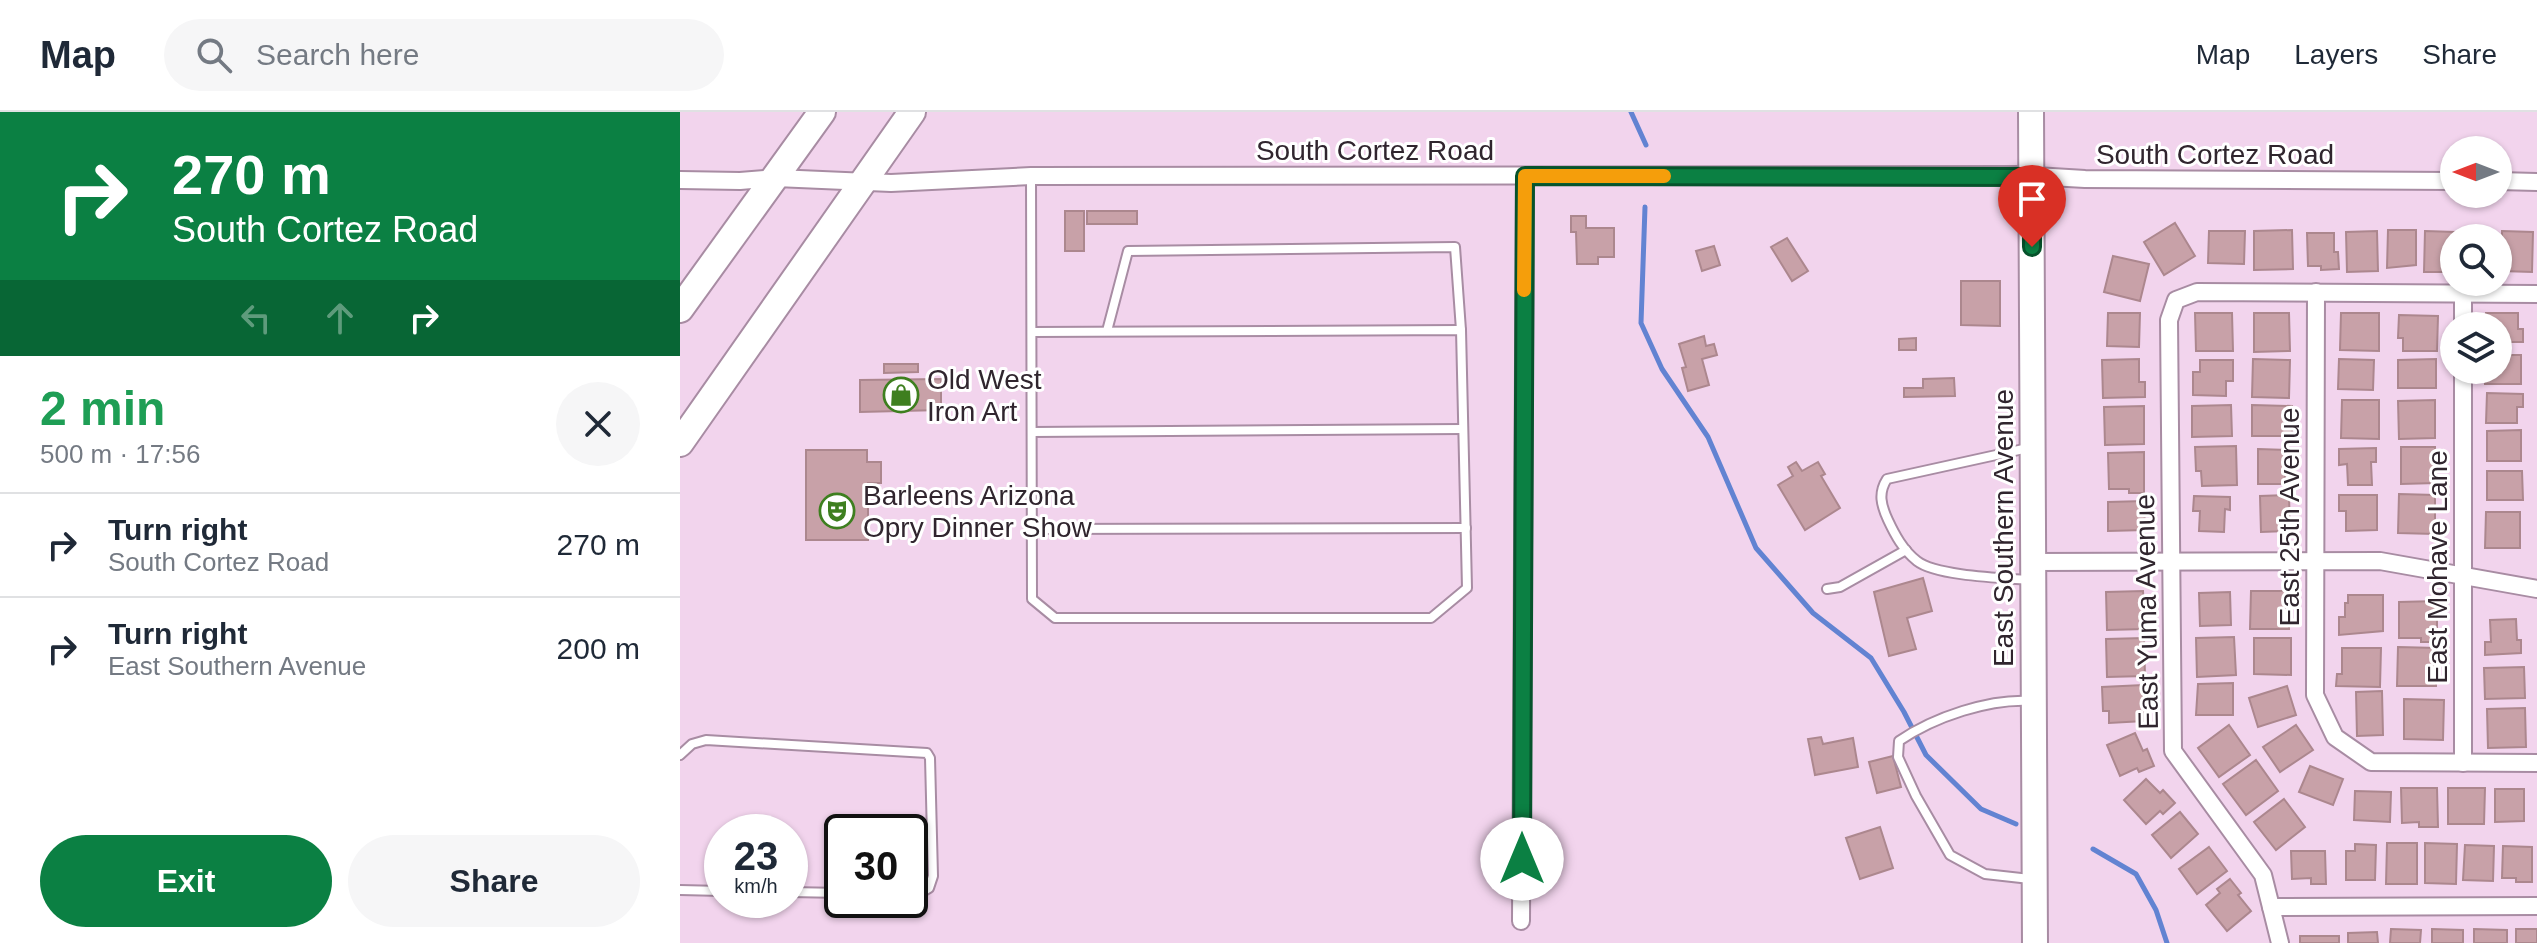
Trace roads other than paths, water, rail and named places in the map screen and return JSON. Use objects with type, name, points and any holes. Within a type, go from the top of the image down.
[{"type":"main road","points":[[680,309],[822,112]]},
{"type":"main road","points":[[680,443],[912,112]]},
{"type":"street","name":"East Southern Avenue","points":[[2031,112],[2035,943]]},
{"type":"street","name":"South Cortez Road","points":[[680,180],[776,178],[957,182],[1031,176],[1525,176],[2440,181]]},
{"type":"street","points":[[1521,921],[1525,176]]},
{"type":"street","points":[[2512,181],[2537,182]]},
{"type":"street","name":"East Yuma Avenue","points":[[2280,943],[2263,875],[2173,751],[2169,320],[2176,300],[2197,292],[2316,292]]},
{"type":"street","points":[[2316,292],[2440,294]]},
{"type":"street","name":"East 25th Avenue","points":[[2316,292],[2315,695],[2335,737],[2371,762],[2463,763]]},
{"type":"street","points":[[2512,294],[2537,294]]},
{"type":"street","name":"East Mohave Lane","points":[[2463,384],[2463,763]]},
{"type":"street","points":[[2033,571],[2172,561],[2380,561],[2537,589]]},
{"type":"street","points":[[2463,763],[2537,763]]},
{"type":"street","points":[[2271,907],[2537,906]]},
{"type":"lane","points":[[1031,176],[1032,599],[1055,618],[1431,618],[1467,588],[1461,330],[1455,247],[1128,251],[1107,331]]},
{"type":"lane","points":[[1032,332],[1461,330]]},
{"type":"lane","points":[[1032,432],[1463,429]]},
{"type":"lane","points":[[2033,447],[1887,479],[1880,490],[1883,510],[1899,542],[1919,563],[1966,574],[2033,571]]},
{"type":"lane","points":[[1032,529],[1466,528]]},
{"type":"lane","points":[[1827,589],[1840,587],[1906,550]]},
{"type":"lane","points":[[2034,701],[1988,703],[1911,733],[1899,741],[1898,757],[1950,855],[1985,874],[2035,880]]},
{"type":"lane","points":[[680,755],[692,744],[706,740],[927,753],[930,758],[933,876],[928,889]]},
{"type":"lane","points":[[680,890],[704,891]]},
{"type":"waterway","points":[[1631,112],[1646,145]]},
{"type":"waterway","points":[[1645,207],[1641,323],[1662,369],[1708,437],[1756,548],[1813,613],[1871,658],[1926,755],[1981,809],[2016,824]]},
{"type":"waterway","points":[[2093,849],[2136,874],[2156,910],[2167,943]]},
{"type":"place","name":"Old West Iron Art","points":[[901,395]]},
{"type":"place","name":"Barleens Arizona Opry Dinner Show","points":[[837,511]]}]
